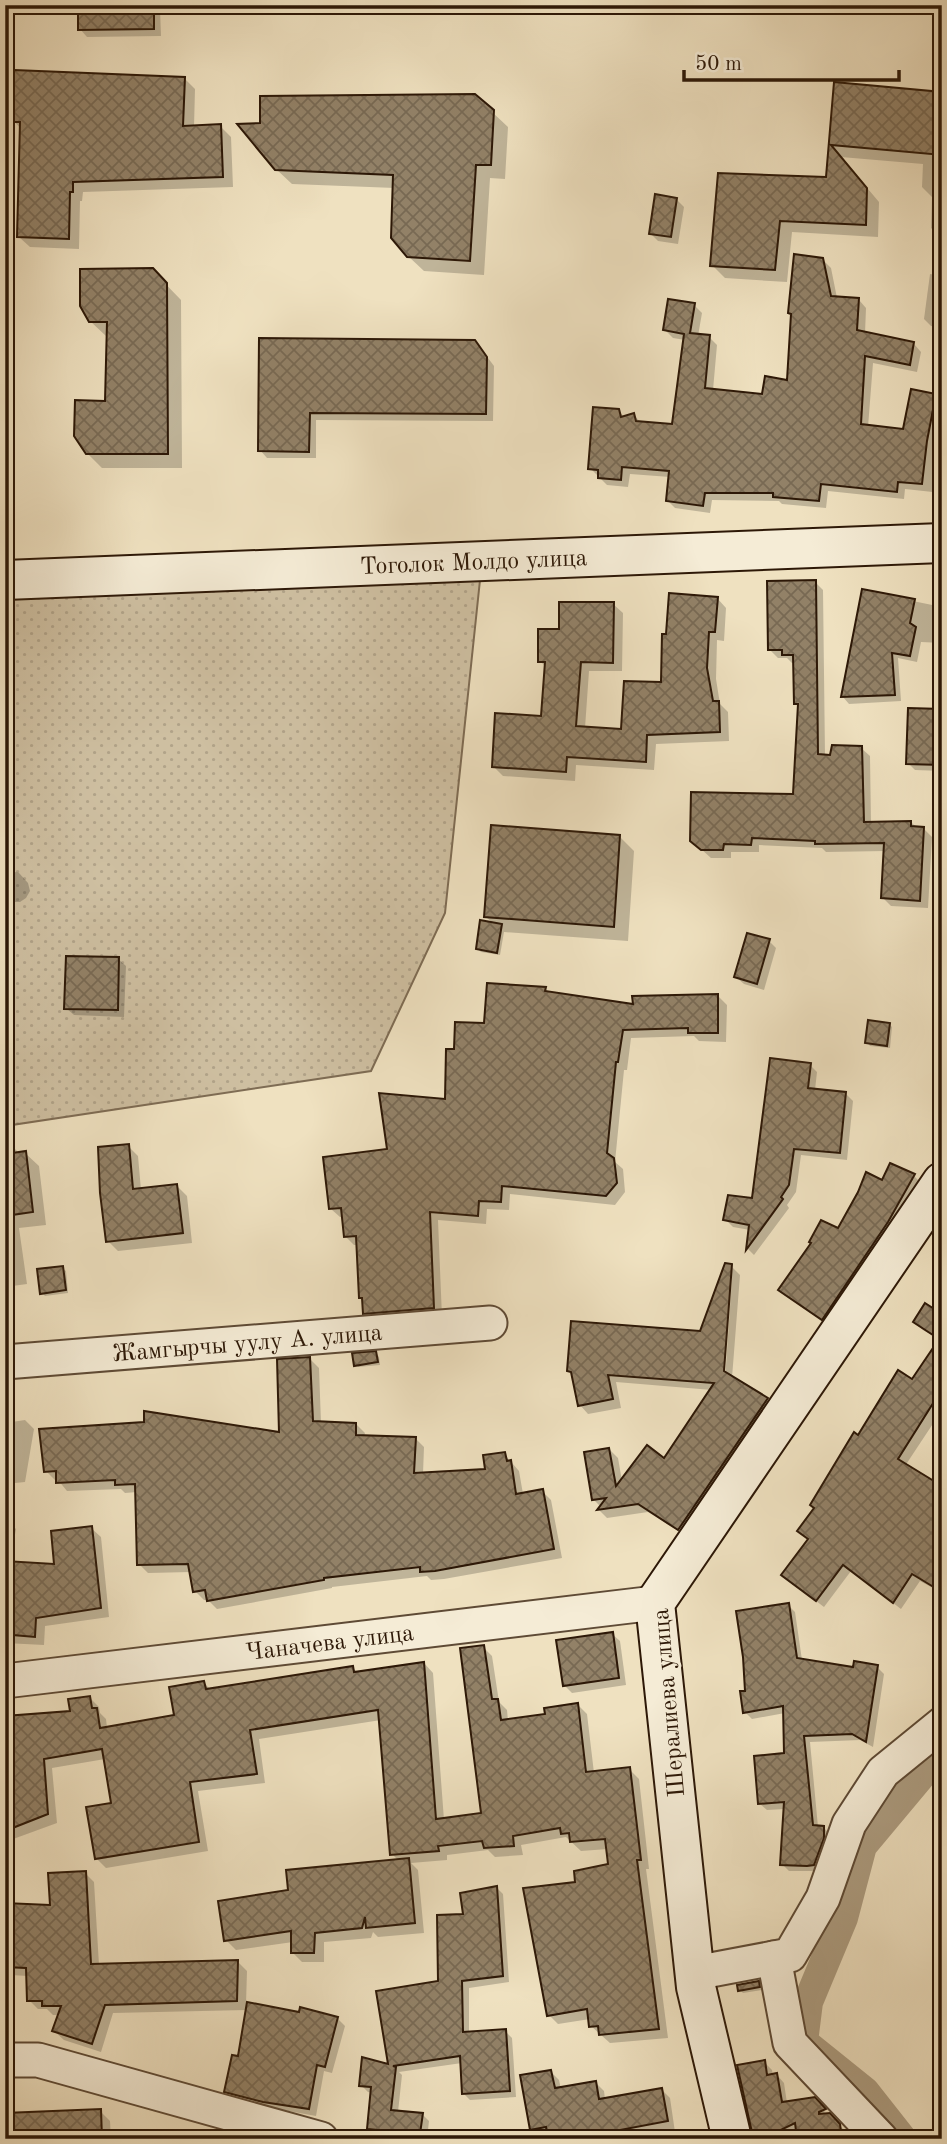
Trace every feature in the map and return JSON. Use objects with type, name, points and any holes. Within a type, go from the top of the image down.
[{"type":"street","name":"Тоголок Молдо улица","points":[[5,580],[942,543]]},
{"type":"street","name":"Шералиева улица","points":[[732,2139],[696,1987],[655,1603],[942,1182]]},
{"type":"street","name":"Жамгырчы уулу А. улица","points":[[5,1362],[491,1323]]},
{"type":"street","name":"Чаначева улица","points":[[5,1681],[655,1603]]},
{"type":"street","points":[[695,1973],[790,1955],[823,1898],[849,1824],[883,1772],[942,1724]]},
{"type":"street","points":[[774,1958],[790,2043],[881,2139]]},
{"type":"street","points":[[5,2060],[38,2060],[321,2139]]},
{"type":"shaded area","points":[[480,580],[445,913],[371,1071],[5,1126],[5,598]]},
{"type":"building","points":[[78,5],[154,5],[154,29],[78,30]]},
{"type":"building","points":[[14,70],[185,77],[183,126],[221,124],[223,177],[73,182],[73,192],[70,192],[69,239],[17,237],[20,122],[12,122]]},
{"type":"building","points":[[834,82],[942,92],[942,155],[831,145],[867,188],[866,225],[780,221],[775,270],[710,266],[718,173],[826,177]]},
{"type":"building","points":[[475,94],[494,110],[491,165],[476,165],[470,261],[407,257],[391,238],[393,175],[275,170],[237,124],[260,123],[260,96]]},
{"type":"building","points":[[655,194],[677,198],[671,237],[649,234]]},
{"type":"building","points":[[794,254],[823,258],[831,296],[859,298],[857,330],[914,342],[910,365],[865,356],[861,424],[903,429],[911,389],[936,394],[922,484],[898,482],[897,492],[821,484],[819,501],[773,497],[773,493],[705,493],[703,506],[666,501],[669,471],[622,467],[621,480],[598,478],[598,470],[588,469],[593,407],[619,409],[621,417],[634,413],[636,421],[672,424],[684,334],[663,330],[668,299],[695,303],[690,333],[710,335],[705,388],[762,394],[765,376],[787,380],[791,314],[788,313]]},
{"type":"building","points":[[153,268],[167,283],[168,454],[86,454],[74,436],[75,400],[105,401],[107,322],[89,322],[80,306],[80,269]]},
{"type":"building","points":[[259,338],[475,340],[487,357],[486,414],[310,413],[309,452],[258,451]]},
{"type":"building","points":[[816,580],[818,754],[830,755],[832,745],[862,746],[864,822],[911,821],[911,826],[924,827],[920,901],[881,898],[884,843],[815,844],[815,841],[752,838],[751,845],[724,844],[723,850],[701,850],[690,841],[691,792],[793,794],[798,704],[794,704],[793,655],[782,655],[782,650],[768,650],[767,581]]},
{"type":"building","points":[[862,589],[915,599],[910,623],[916,627],[910,656],[892,653],[895,695],[841,697]]},
{"type":"building","points":[[669,593],[718,597],[715,632],[709,632],[707,668],[713,701],[719,701],[720,732],[647,735],[646,762],[567,757],[566,772],[492,767],[495,713],[541,716],[545,662],[538,662],[538,629],[559,629],[559,602],[614,602],[613,663],[581,662],[576,726],[621,729],[624,681],[661,682],[662,634],[666,634]]},
{"type":"building","points":[[908,708],[942,709],[942,765],[906,764]]},
{"type":"building","points":[[491,825],[620,835],[614,927],[484,917]]},
{"type":"building","points":[[480,920],[502,924],[497,953],[476,949]]},
{"type":"building","points":[[747,933],[770,939],[757,984],[734,977]]},
{"type":"building","points":[[66,956],[119,957],[118,1010],[64,1009]]},
{"type":"building","points":[[487,983],[546,987],[545,991],[633,1004],[632,996],[718,994],[718,1033],[688,1033],[688,1028],[623,1030],[616,1062],[607,1153],[614,1158],[617,1183],[606,1196],[502,1186],[501,1202],[479,1201],[478,1216],[430,1212],[434,1308],[363,1314],[362,1298],[359,1298],[356,1236],[344,1237],[341,1208],[329,1209],[323,1157],[387,1149],[379,1093],[445,1099],[446,1049],[454,1049],[455,1022],[484,1023]]},
{"type":"building","points":[[868,1020],[890,1023],[887,1046],[865,1043]]},
{"type":"building","points":[[770,1058],[811,1063],[808,1088],[846,1092],[840,1153],[794,1149],[789,1185],[781,1197],[783,1199],[746,1250],[749,1225],[723,1220],[728,1195],[752,1198]]},
{"type":"building","points":[[129,1144],[133,1189],[177,1184],[183,1233],[106,1242],[98,1147]]},
{"type":"building","points":[[26,1151],[33,1212],[5,1216],[5,1154]]},
{"type":"building","points":[[890,1163],[915,1174],[888,1222],[822,1320],[778,1290],[811,1243],[809,1242],[821,1220],[838,1228],[866,1172],[882,1180]]},
{"type":"building","points":[[725,1263],[732,1264],[724,1371],[768,1398],[678,1530],[638,1504],[597,1510],[606,1498],[592,1500],[584,1452],[609,1448],[616,1486],[647,1445],[664,1458],[714,1383],[608,1375],[613,1399],[578,1406],[571,1372],[567,1371],[571,1321],[700,1331]]},
{"type":"building","points":[[63,1266],[66,1290],[40,1294],[37,1269]]},
{"type":"building","points":[[925,1303],[942,1314],[942,1389],[898,1459],[942,1486],[942,1592],[912,1574],[893,1603],[843,1565],[816,1601],[781,1575],[808,1539],[797,1531],[814,1508],[810,1505],[854,1432],[858,1435],[898,1370],[912,1379],[939,1339],[913,1322]]},
{"type":"building","points":[[376,1351],[378,1362],[354,1366],[352,1353]]},
{"type":"building","points":[[310,1357],[313,1421],[356,1423],[356,1435],[416,1437],[414,1473],[485,1469],[483,1455],[505,1452],[507,1461],[511,1460],[516,1494],[543,1489],[554,1549],[435,1571],[420,1572],[420,1567],[324,1578],[207,1601],[205,1590],[193,1592],[188,1564],[137,1565],[135,1484],[115,1485],[115,1480],[56,1483],[56,1471],[44,1472],[39,1429],[144,1422],[144,1411],[279,1432],[277,1359]]},
{"type":"building","points":[[92,1526],[101,1608],[36,1618],[35,1637],[13,1635],[14,1621],[5,1620],[5,1561],[54,1564],[51,1531]]},
{"type":"building","points":[[789,1603],[797,1658],[853,1667],[854,1661],[878,1665],[866,1742],[852,1734],[804,1736],[813,1825],[824,1826],[824,1838],[814,1865],[807,1866],[780,1865],[784,1802],[758,1804],[754,1756],[784,1753],[783,1706],[743,1713],[740,1691],[745,1691],[736,1611]]},
{"type":"building","points":[[613,1632],[619,1678],[563,1686],[556,1640]]},
{"type":"building","points":[[484,1645],[492,1699],[498,1699],[501,1720],[545,1714],[544,1708],[578,1703],[586,1772],[630,1767],[641,1860],[637,1860],[659,2029],[599,2035],[598,2026],[589,2027],[587,2009],[547,2016],[523,1888],[575,1882],[574,1871],[608,1864],[605,1839],[570,1842],[569,1833],[561,1834],[560,1828],[513,1836],[514,1846],[484,1848],[482,1841],[438,1846],[439,1851],[390,1855],[378,1710],[250,1730],[257,1774],[190,1782],[199,1842],[95,1859],[86,1807],[111,1803],[102,1749],[44,1759],[48,1814],[10,1829],[5,1769],[5,1716],[70,1711],[68,1699],[90,1696],[92,1708],[97,1708],[100,1728],[174,1715],[169,1687],[204,1681],[206,1689],[353,1666],[354,1672],[424,1662],[436,1819],[481,1813],[460,1648]]},
{"type":"building","points":[[409,1858],[415,1923],[366,1928],[365,1917],[362,1928],[315,1933],[314,1953],[291,1953],[291,1931],[224,1941],[218,1901],[288,1890],[286,1870]]},
{"type":"building","points":[[86,1871],[91,1964],[238,1960],[237,2001],[105,2005],[92,2044],[52,2031],[61,2006],[42,2006],[42,2001],[27,2001],[26,1968],[5,1967],[5,1903],[50,1905],[48,1873]]},
{"type":"building","points":[[497,1886],[503,1976],[462,1981],[463,2032],[506,2029],[510,2091],[462,2094],[460,2056],[393,2066],[396,2067],[391,2110],[423,2113],[420,2134],[367,2129],[371,2087],[359,2086],[362,2057],[388,2064],[376,1991],[438,1981],[437,1915],[463,1914],[460,1893]]},
{"type":"building","points":[[759,1981],[760,1987],[738,1991],[737,1985]]},
{"type":"building","points":[[247,2002],[299,2012],[300,2007],[338,2017],[325,2067],[317,2065],[309,2109],[263,2102],[224,2092],[232,2055],[238,2056]]},
{"type":"building","points":[[765,2060],[767,2075],[777,2073],[782,2102],[815,2097],[826,2109],[819,2114],[830,2113],[840,2124],[842,2139],[797,2139],[795,2123],[762,2139],[753,2137],[737,2065]]},
{"type":"building","points":[[551,2070],[555,2088],[596,2081],[599,2099],[662,2088],[668,2121],[604,2133],[605,2139],[548,2139],[546,2127],[530,2130],[520,2075]]},
{"type":"building","points":[[101,2109],[102,2139],[5,2139],[5,2113]]},
{"type":"waterway","points":[[902,2139],[865,2092],[803,2042],[808,2002],[843,1918],[862,1846],[923,1773],[942,1756]]}]
